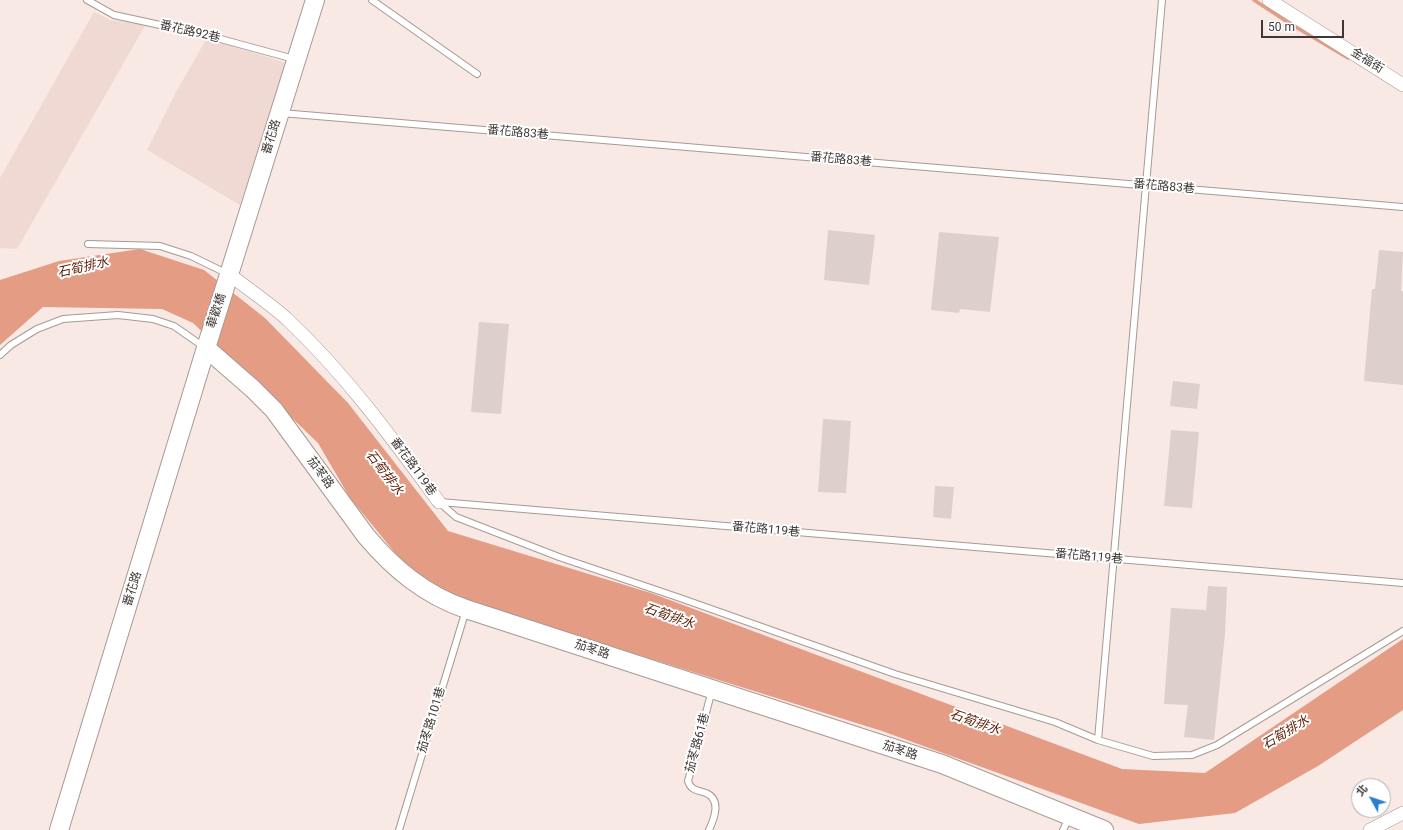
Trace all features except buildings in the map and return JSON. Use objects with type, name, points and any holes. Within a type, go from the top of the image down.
[{"type":"street","name":"番花路","points":[[229,274],[315,0]]},
{"type":"street","name":"金福街","points":[[1269,0],[1403,84]]},
{"type":"street","name":"華歡橋","points":[[206,348],[229,274]]},
{"type":"street","name":"番花路119巷","points":[[229,274],[288,320],[341,374],[388,432],[438,502]]},
{"type":"street","name":"番花路","points":[[60,830],[206,348]]},
{"type":"street","name":"茄苳路","points":[[206,348],[253,389],[274,410],[366,536],[384,556],[402,573],[422,588],[444,601],[942,764],[1067,824],[1104,830]]},
{"type":"street","points":[[1370,830],[1403,813]]},
{"type":"lane","name":"番花路92巷","points":[[87,0],[114,15],[206,35],[295,60]]},
{"type":"lane","points":[[372,0],[477,74]]},
{"type":"lane","points":[[1098,740],[1162,0]]},
{"type":"lane","name":"番花路83巷","points":[[280,113],[1403,207]]},
{"type":"lane","points":[[88,244],[160,246],[191,256],[229,274]]},
{"type":"lane","points":[[0,355],[11,344],[37,329],[62,319],[118,315],[153,319],[174,326],[206,348]]},
{"type":"lane","points":[[438,502],[456,517],[559,557],[895,674],[1056,722],[1098,740],[1153,756],[1192,755],[1217,745],[1403,631]]},
{"type":"lane","name":"番花路119巷","points":[[438,502],[1114,560],[1403,583]]},
{"type":"lane","name":"茄苳路101巷","points":[[399,830],[466,609]]},
{"type":"lane","name":"茄苳路61巷","points":[[709,830],[715,816],[714,802],[707,793],[692,788],[688,782],[712,689]]},
{"type":"shaded area","points":[[94,12],[110,20],[146,24],[17,249],[0,248],[0,178]]},
{"type":"shaded area","points":[[207,38],[286,63],[240,205],[147,150],[176,92]]},
{"type":"water","name":"石筍排水","points":[[140,249],[204,270],[265,318],[348,403],[448,531],[651,593],[1122,769],[1205,773],[1403,639],[1403,710],[1318,766],[1235,813],[1139,824],[882,731],[424,588],[350,498],[318,443],[193,323],[162,309],[43,307],[0,345],[0,280],[59,261]]},
{"type":"waterway","points":[[1254,0],[1348,58]]}]
